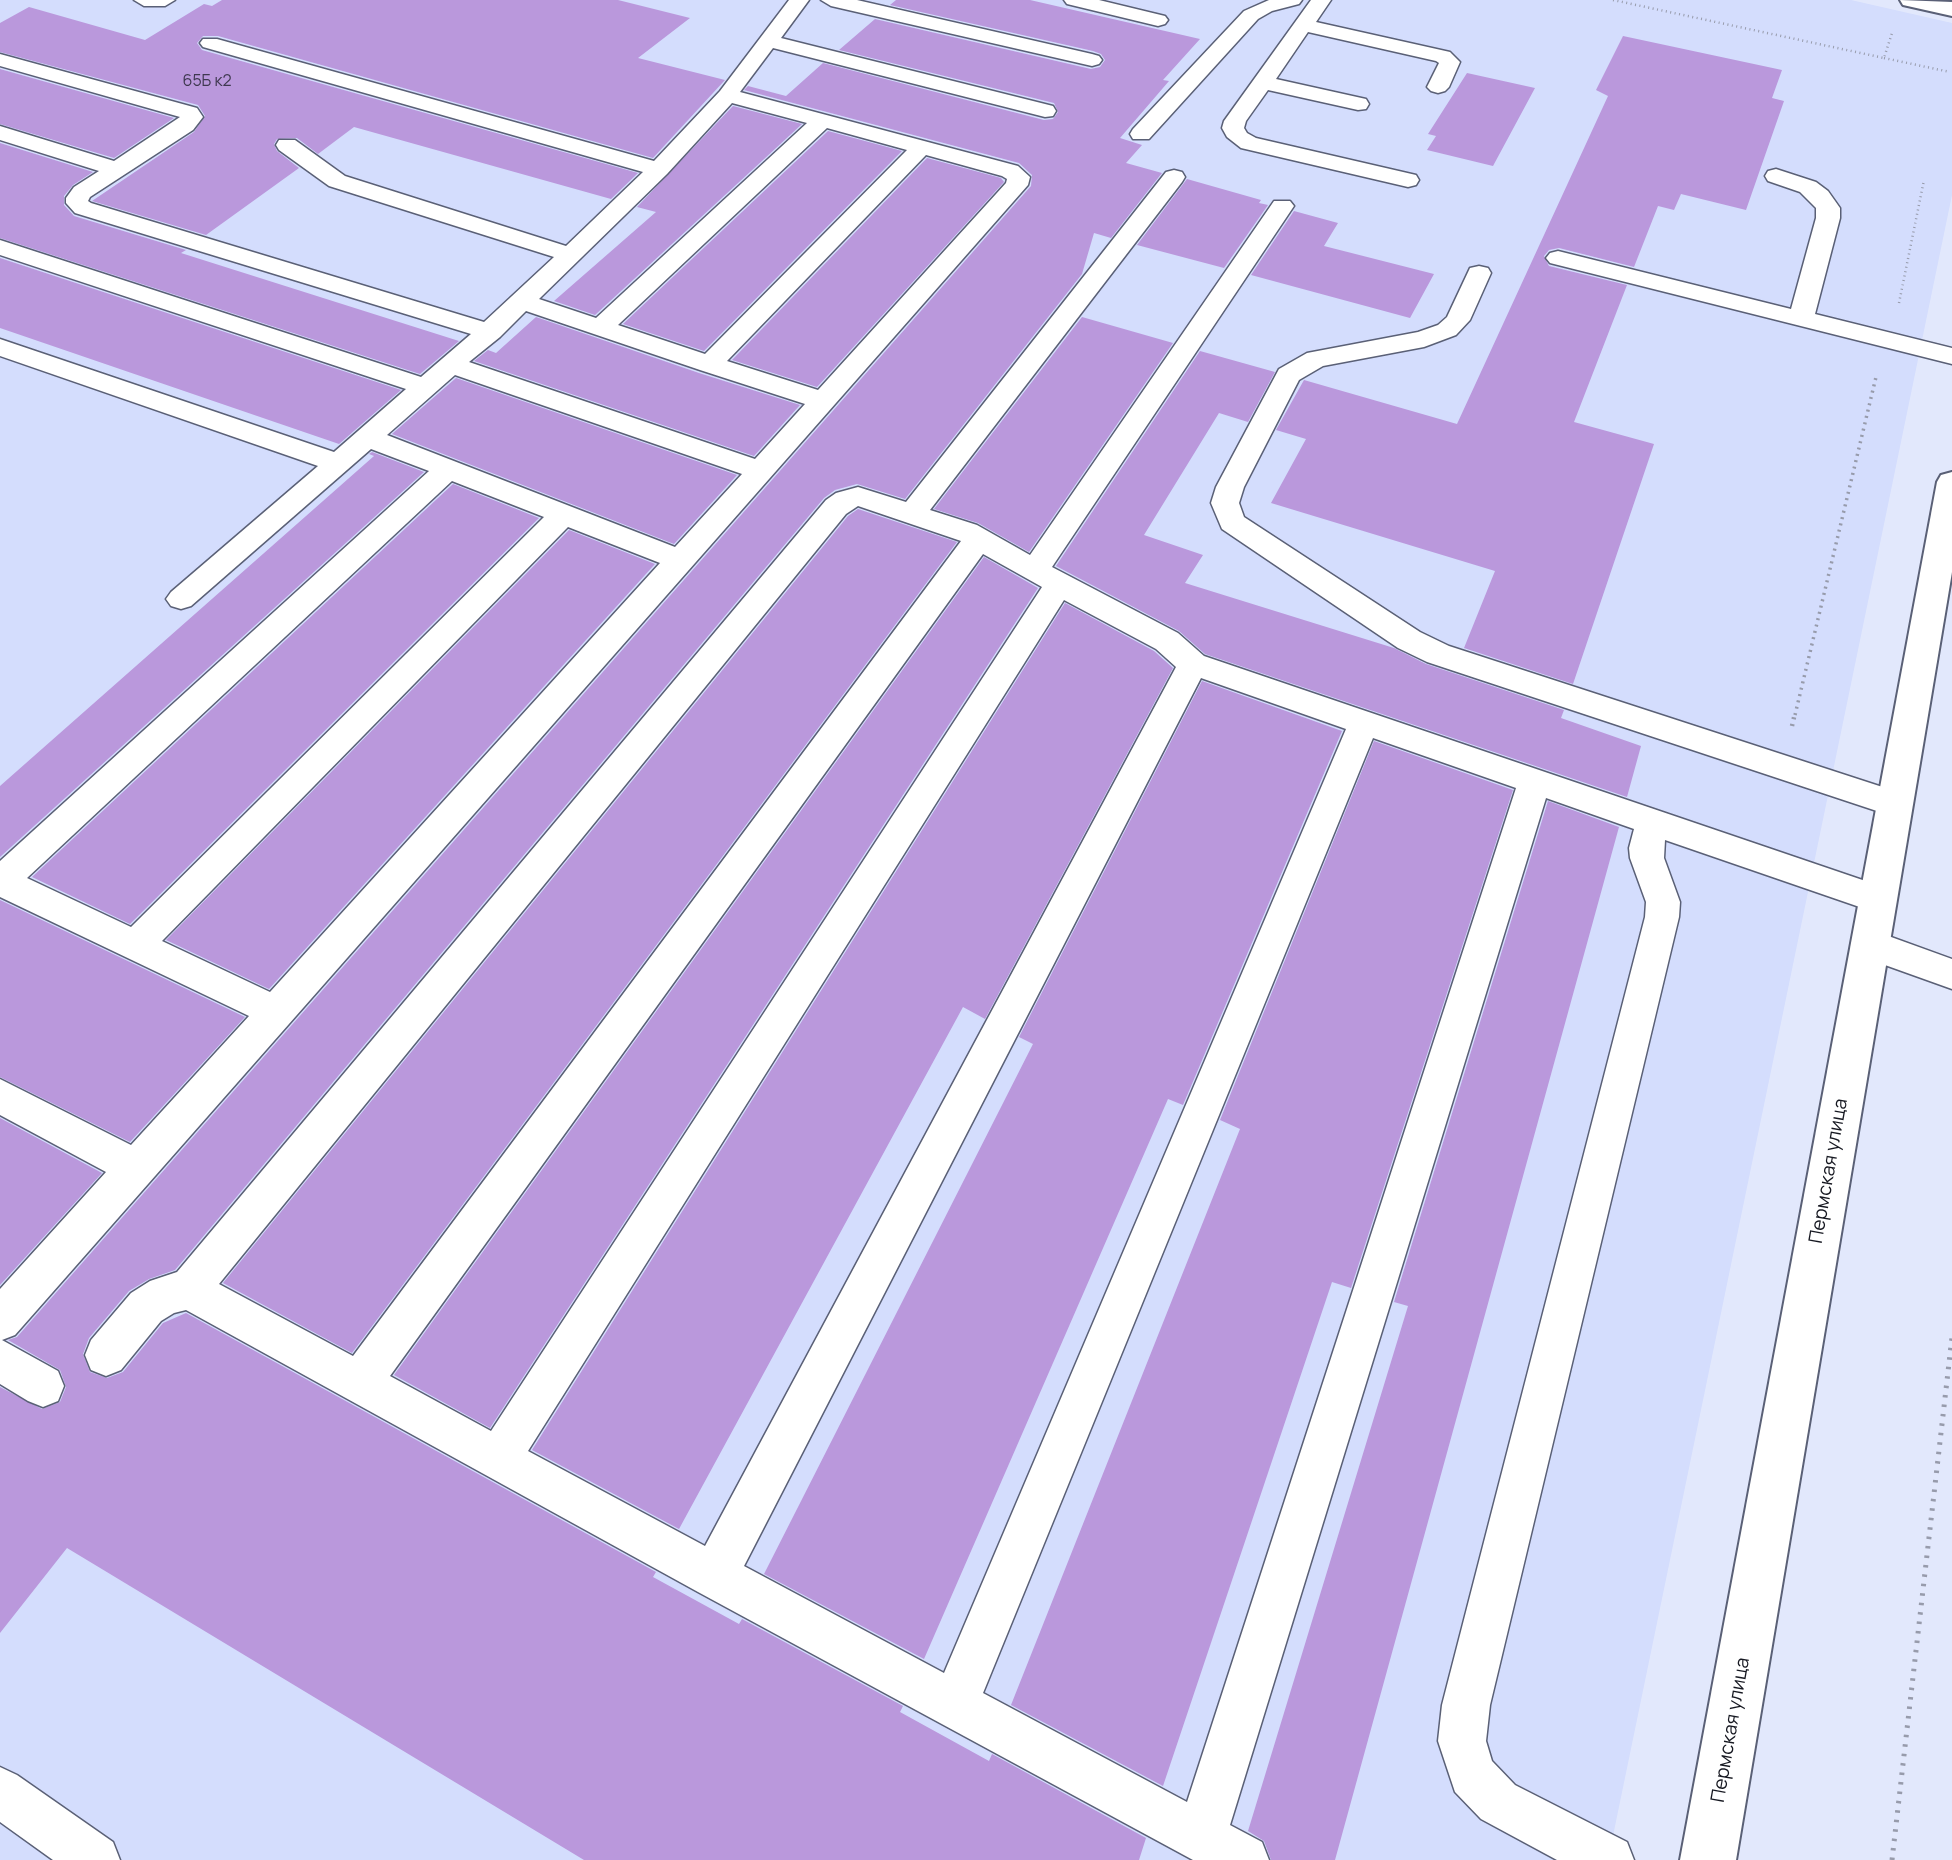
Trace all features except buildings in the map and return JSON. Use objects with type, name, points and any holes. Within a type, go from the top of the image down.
[{"type":"street","points":[[1911,0],[1952,9]]},
{"type":"street","name":"Пермская улица","points":[[1708,1860],[1952,482]]},
{"type":"lane","points":[[144,0],[165,0]]},
{"type":"lane","points":[[181,599],[523,303],[659,169],[727,95],[799,0]]},
{"type":"lane","points":[[831,0],[1092,60]]},
{"type":"lane","points":[[1074,0],[1158,20]]},
{"type":"lane","points":[[1141,134],[1251,15],[1265,7],[1292,0]]},
{"type":"lane","points":[[1321,0],[1235,121],[1233,128],[1238,137],[1249,143],[1408,180]]},
{"type":"lane","points":[[1303,25],[1443,56],[1450,62],[1438,88]]},
{"type":"lane","points":[[770,41],[1045,111]]},
{"type":"lane","points":[[210,43],[659,169]]},
{"type":"lane","points":[[0,60],[189,113],[192,117],[185,125],[82,192],[77,203],[83,208],[491,332]]},
{"type":"lane","points":[[1262,82],[1358,104]]},
{"type":"lane","points":[[0,1320],[1017,185],[1019,177],[1010,171],[727,95]]},
{"type":"lane","points":[[600,328],[822,121]]},
{"type":"lane","points":[[0,133],[117,169]]},
{"type":"lane","points":[[287,145],[338,181],[571,255]]},
{"type":"lane","points":[[709,364],[922,147]]},
{"type":"lane","points":[[1776,176],[1808,187],[1820,196],[1828,208],[1828,218],[1801,318]]},
{"type":"lane","points":[[912,513],[1174,177]]},
{"type":"lane","points":[[498,1459],[1047,577],[1282,206]]},
{"type":"lane","points":[[0,247],[426,387]]},
{"type":"lane","points":[[1558,258],[1952,356]]},
{"type":"lane","points":[[1479,273],[1458,320],[1447,330],[1424,340],[1316,359],[1288,375],[1230,487],[1225,503],[1232,522],[1409,640],[1438,654],[1895,804]]},
{"type":"lane","points":[[523,303],[822,401]]},
{"type":"lane","points":[[0,348],[338,463]]},
{"type":"lane","points":[[452,365],[760,470]]},
{"type":"lane","points":[[367,438],[680,560]]},
{"type":"lane","points":[[276,1012],[0,881],[448,469]]},
{"type":"lane","points":[[106,1355],[146,1307],[165,1295],[189,1289],[836,507],[858,496],[979,538],[1167,641],[1193,664],[1877,899]]},
{"type":"lane","points":[[135,945],[564,515]]},
{"type":"lane","points":[[359,1383],[979,538]]},
{"type":"lane","points":[[714,1576],[1193,664]]},
{"type":"lane","points":[[954,1705],[1364,723]]},
{"type":"lane","points":[[1201,1837],[1535,781]]},
{"type":"lane","points":[[1609,1860],[1498,1802],[1472,1775],[1462,1741],[1466,1705],[1662,917],[1663,902],[1646,848],[1653,822]]},
{"type":"lane","points":[[1869,944],[1952,974]]},
{"type":"lane","points":[[0,1096],[136,1168]]},
{"type":"lane","points":[[189,1289],[714,1576],[1244,1860]]},
{"type":"lane","points":[[0,1360],[43,1386]]},
{"type":"lane","points":[[0,1793],[95,1860]]},
{"type":"path","points":[[1613,0],[1950,72]]},
{"type":"path","points":[[1884,58],[1894,25]]},
{"type":"path","points":[[1783,767],[1883,349],[1893,333],[1924,180]]},
{"type":"path","points":[[1892,1860],[1952,1337]]},
{"type":"shaded area","points":[[0,0],[1851,0],[1952,23],[1952,195],[1608,1860],[0,1860]]}]
